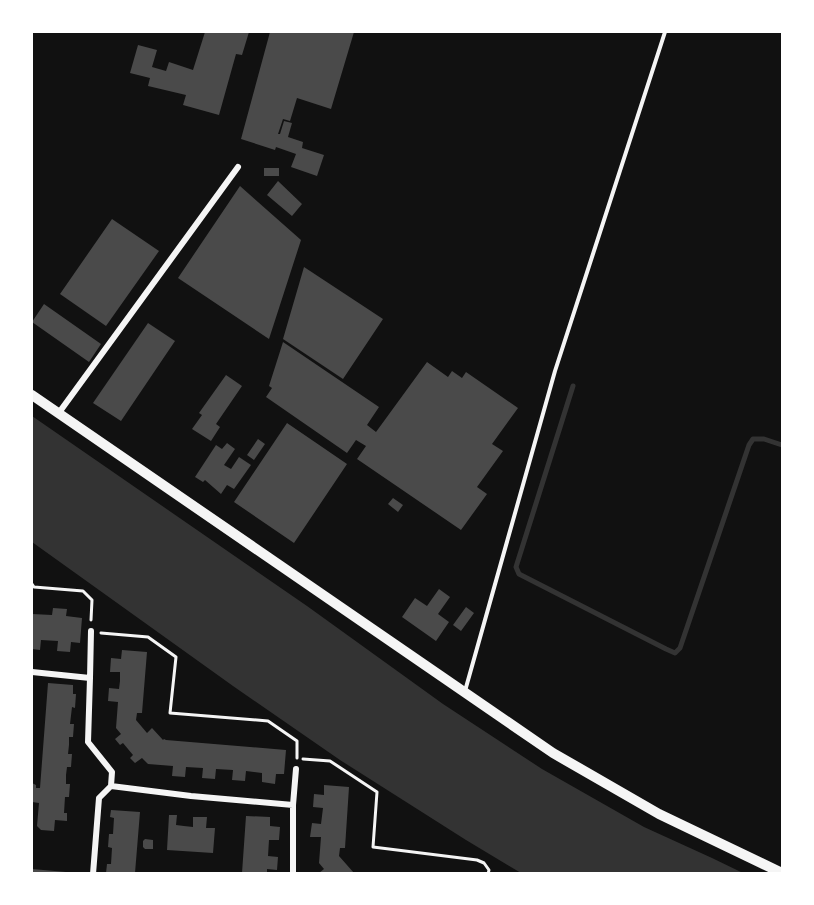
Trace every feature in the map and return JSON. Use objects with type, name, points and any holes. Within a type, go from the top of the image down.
[{"type":"street","points":[[58,414],[238,167]]},
{"type":"street","points":[[32,395],[553,753],[659,814],[783,873]]},
{"type":"street","points":[[91,632],[88,742],[112,772],[111,786],[99,798],[93,873]]},
{"type":"street","points":[[32,672],[90,678]]},
{"type":"street","points":[[293,873],[293,806],[296,769]]},
{"type":"street","points":[[111,786],[293,806]]},
{"type":"lane","points":[[465,693],[555,371],[665,32]]},
{"type":"path","points":[[32,584],[34,587],[83,591],[92,600],[91,632],[148,637],[176,657],[170,713],[268,721],[297,741],[297,759],[330,761],[377,792],[374,847],[477,860],[484,863],[489,870],[488,873]]},
{"type":"shaded area","points":[[32,416],[307,606],[443,704],[542,769],[644,827],[743,873],[521,873],[340,760],[32,542]]},
{"type":"building","points":[[205,32],[249,32],[242,55],[236,54],[219,115],[183,105],[186,95],[148,86],[150,78],[130,73],[138,45],[157,50],[152,67],[166,71],[169,62],[193,70]]},
{"type":"building","points":[[270,32],[354,32],[331,109],[297,98],[290,121],[283,119],[278,134],[280,134],[284,121],[292,123],[288,137],[303,142],[302,148],[324,155],[317,176],[291,167],[296,154],[241,139]]},
{"type":"building","points":[[264,168],[279,168],[279,176],[264,176]]},
{"type":"building","points":[[278,181],[302,204],[292,216],[267,195]]},
{"type":"building","points":[[240,186],[301,240],[269,339],[178,278]]},
{"type":"building","points":[[112,219],[159,251],[106,326],[60,294]]},
{"type":"building","points":[[304,267],[383,319],[343,379],[283,339]]},
{"type":"building","points":[[44,304],[101,344],[89,362],[32,322]]},
{"type":"building","points":[[148,323],[175,341],[121,421],[93,403]]},
{"type":"building","points":[[283,342],[379,407],[367,425],[376,432],[427,362],[448,377],[452,371],[462,378],[466,372],[518,408],[492,444],[503,451],[477,487],[487,494],[461,530],[357,459],[366,446],[356,440],[347,453],[266,397],[272,388],[269,386]]},
{"type":"building","points":[[226,375],[242,386],[216,424],[220,427],[211,441],[192,429],[202,415],[199,413]]},
{"type":"building","points":[[287,423],[347,464],[294,543],[234,502]]},
{"type":"building","points":[[258,439],[265,444],[254,460],[247,455]]},
{"type":"building","points":[[227,443],[235,449],[224,465],[231,469],[239,457],[251,465],[234,489],[227,485],[221,494],[205,480],[203,482],[195,477],[216,445],[222,449]]},
{"type":"building","points":[[393,498],[403,505],[398,512],[388,504]]},
{"type":"building","points":[[439,589],[450,597],[438,614],[449,622],[436,641],[402,617],[415,598],[427,606]]},
{"type":"building","points":[[466,607],[474,613],[461,631],[453,625]]},
{"type":"building","points":[[53,608],[67,609],[66,616],[82,618],[80,643],[71,642],[70,652],[57,651],[58,641],[41,640],[40,650],[32,649],[32,614],[52,615]]},
{"type":"building","points":[[122,650],[147,652],[142,713],[137,713],[136,720],[147,733],[152,728],[163,740],[286,750],[284,774],[276,774],[275,784],[262,782],[262,773],[246,771],[245,781],[232,780],[233,770],[216,769],[215,779],[202,778],[203,768],[186,767],[185,777],[172,776],[173,766],[148,764],[142,758],[135,763],[130,758],[133,755],[123,743],[120,745],[115,739],[121,734],[116,728],[118,702],[108,701],[109,688],[119,689],[120,681],[120,672],[110,672],[111,658],[121,659]]},
{"type":"building","points":[[48,683],[73,685],[73,694],[76,694],[70,724],[74,724],[73,737],[69,737],[68,754],[72,754],[71,767],[67,767],[66,775],[66,784],[70,784],[69,797],[65,797],[64,813],[67,813],[67,821],[55,820],[54,831],[41,830],[37,826],[39,803],[32,802],[32,783],[36,785],[36,788],[40,788]]},
{"type":"building","points":[[324,785],[349,787],[345,848],[340,848],[339,856],[354,873],[319,873],[324,869],[319,863],[321,837],[310,837],[312,823],[321,824],[323,808],[313,807],[314,794],[324,795]]},
{"type":"building","points":[[111,810],[140,812],[135,873],[106,873],[107,864],[111,864],[112,848],[108,847],[109,834],[113,834],[114,818],[110,817]]},
{"type":"building","points":[[169,815],[177,815],[176,825],[193,827],[193,817],[207,817],[206,828],[215,828],[213,853],[167,850]]},
{"type":"building","points":[[246,816],[270,817],[270,826],[280,827],[279,840],[269,840],[268,856],[278,857],[277,870],[267,869],[267,873],[242,873]]},
{"type":"building","points":[[145,839],[153,840],[153,849],[143,847]]},
{"type":"building","points":[[32,869],[66,872],[66,873],[32,873]]},
{"type":"waterway","points":[[573,386],[516,567],[519,574],[675,653],[680,648],[749,445],[753,439],[764,439],[782,445]]}]
